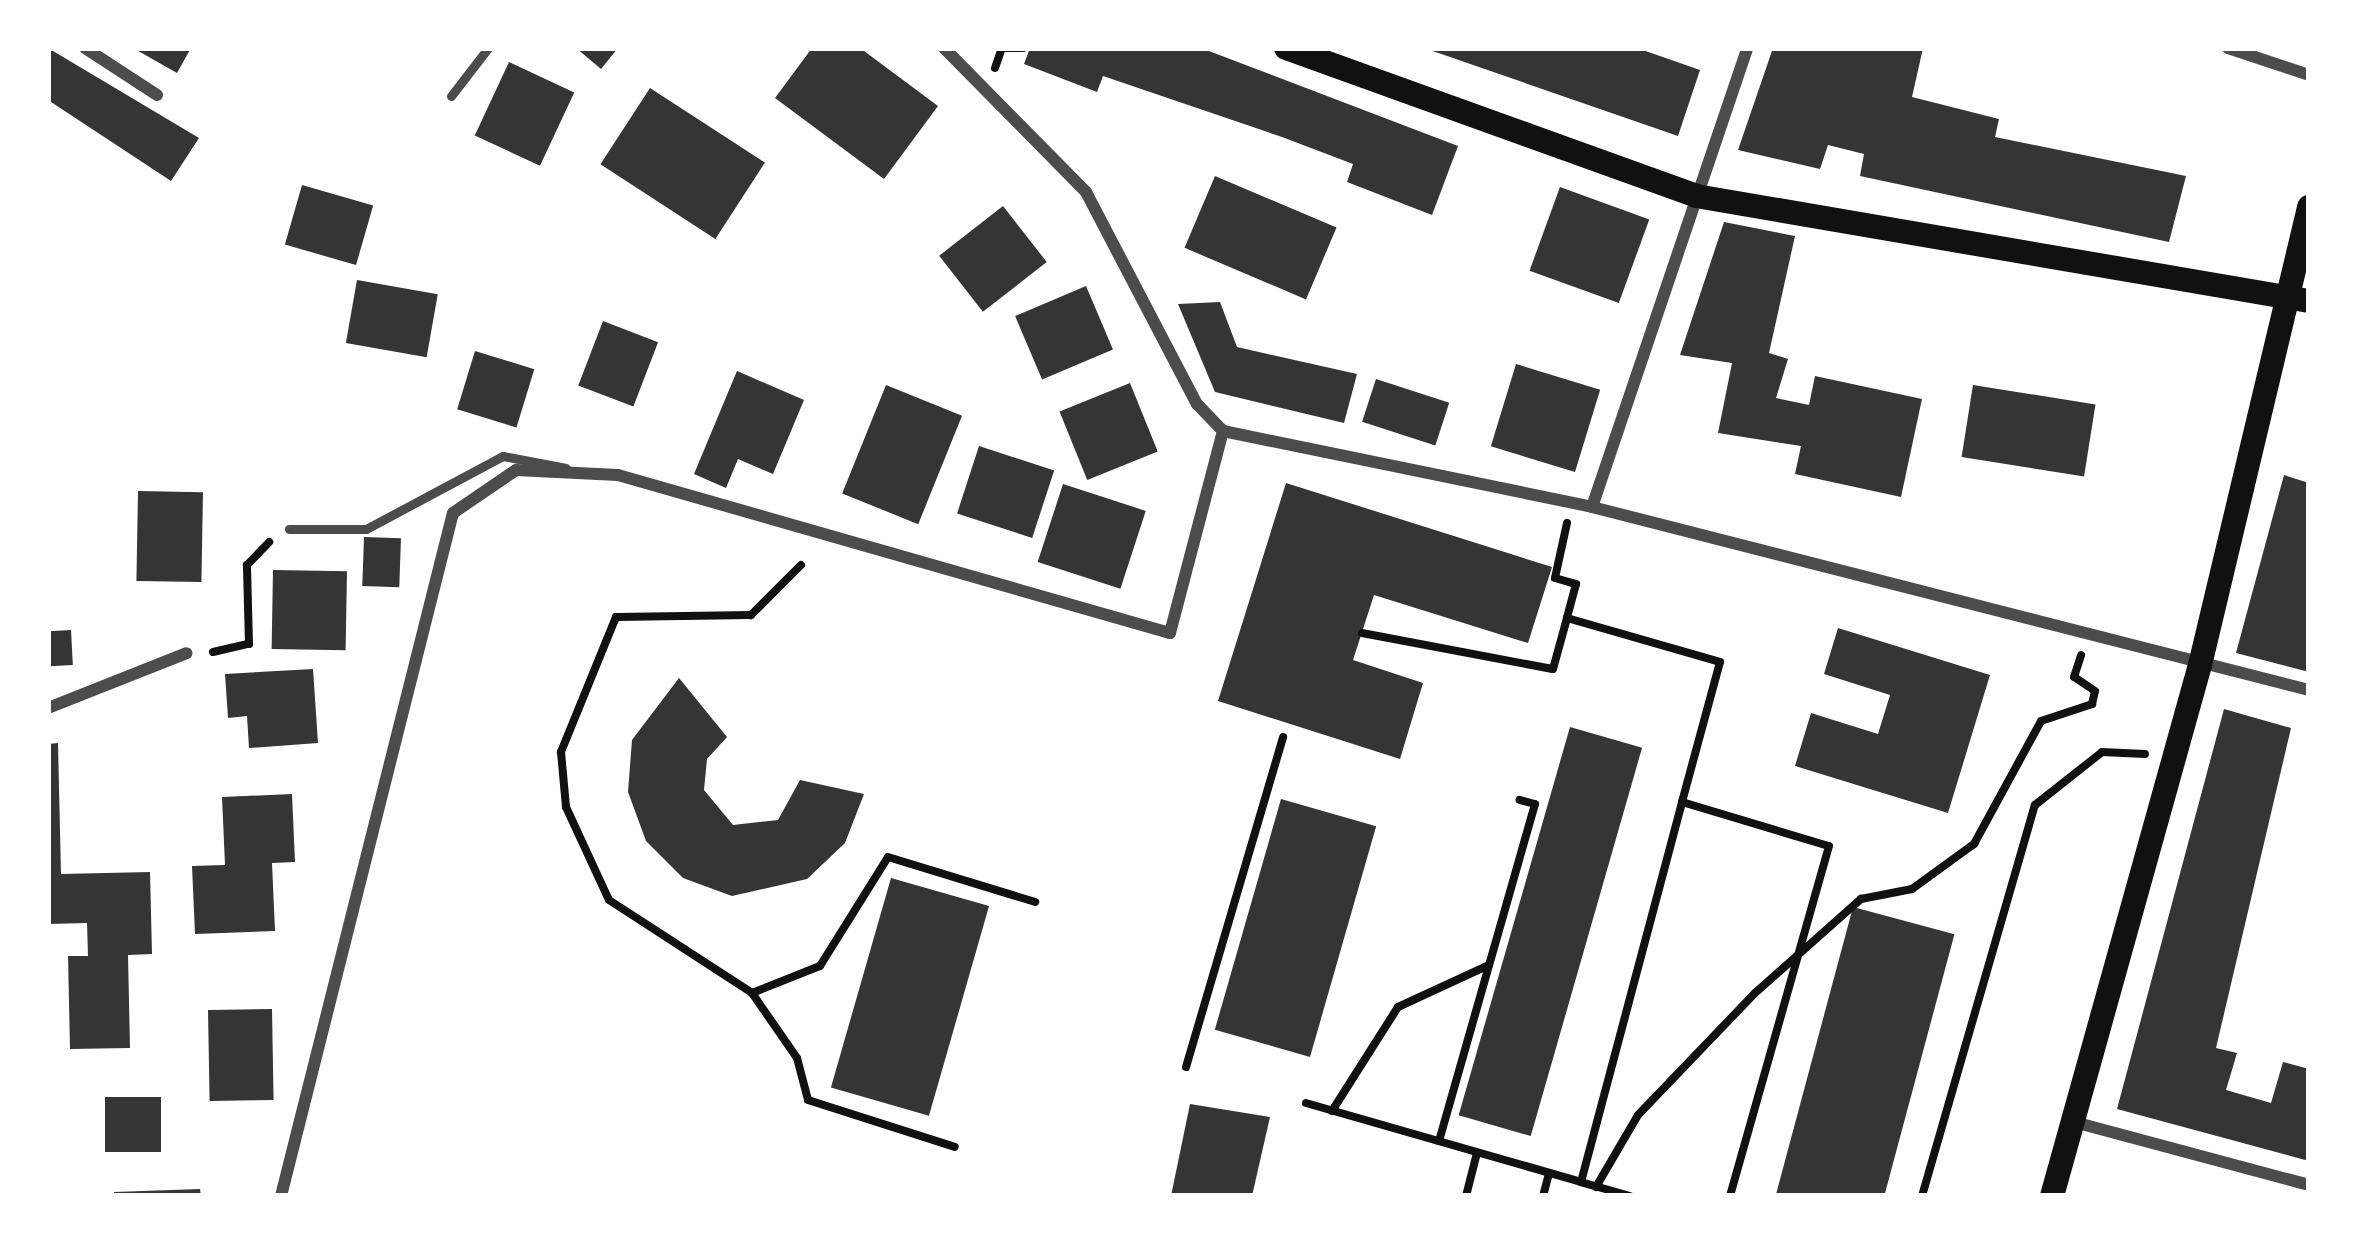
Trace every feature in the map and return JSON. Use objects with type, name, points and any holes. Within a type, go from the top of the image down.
[{"type":"main road","points":[[1286,48],[1696,196],[2298,299]]},
{"type":"main road","points":[[2051,1196],[2298,299],[2309,207]]},
{"type":"street","points":[[85,48],[157,95]]},
{"type":"street","points":[[944,48],[1086,192],[1197,404],[1223,431],[1592,507],[2309,690]]},
{"type":"street","points":[[1592,507],[1747,48]]},
{"type":"street","points":[[2228,48],[2309,75]]},
{"type":"street","points":[[281,1196],[453,513],[516,470],[570,469],[1170,633],[1223,431]]},
{"type":"street","points":[[48,708],[187,653]]},
{"type":"street","points":[[2073,1121],[2309,1185]]},
{"type":"lane","points":[[451,96],[488,48]]},
{"type":"lane","points":[[289,529],[366,530],[503,456],[570,469]]},
{"type":"path","points":[[1002,48],[1023,48]]},
{"type":"path","points":[[1362,633],[1553,669],[1576,584],[1555,578],[1571,502]]},
{"type":"path","points":[[187,653],[249,644],[249,553],[289,529]]},
{"type":"path","points":[[801,565],[751,615],[616,617],[561,752],[566,807],[609,900],[752,993],[796,1058],[808,1100],[955,1147]]},
{"type":"path","points":[[1568,618],[1720,662],[1581,1182]]},
{"type":"path","points":[[1596,1187],[1638,1115],[1861,898],[1912,889],[1974,844],[2041,721],[2092,704],[2096,691],[2074,677]]},
{"type":"path","points":[[1186,1067],[1282,737]]},
{"type":"path","points":[[1922,1196],[2036,805],[2102,752],[2176,755]]},
{"type":"path","points":[[1439,1141],[1534,803],[1520,800]]},
{"type":"path","points":[[1682,802],[1829,846],[1730,1196]]},
{"type":"path","points":[[752,993],[820,966],[888,857],[1036,902]]},
{"type":"path","points":[[1332,1111],[1397,1007],[1489,965]]},
{"type":"path","points":[[1306,1103],[1630,1196]]},
{"type":"path","points":[[1466,1196],[1477,1153]]},
{"type":"path","points":[[1544,1196],[1549,1174]]},
{"type":"building","points":[[48,48],[199,138],[171,181],[48,100]]},
{"type":"building","points":[[133,48],[191,48],[177,73]]},
{"type":"building","points":[[576,48],[618,48],[601,69]]},
{"type":"building","points":[[812,48],[860,48],[938,106],[884,179],[775,98]]},
{"type":"building","points":[[1030,48],[1201,48],[1458,146],[1432,215],[1347,182],[1353,164],[1282,137],[1103,76],[1097,92],[1024,64]]},
{"type":"building","points":[[1424,48],[1637,48],[1700,70],[1678,136]]},
{"type":"building","points":[[1773,48],[1923,48],[1912,97],[1999,119],[1995,137],[2186,176],[2169,242],[1860,176],[1864,154],[1828,145],[1820,169],[1738,150]]},
{"type":"building","points":[[509,62],[574,92],[540,166],[475,135]]},
{"type":"building","points":[[650,88],[765,163],[715,239],[600,164]]},
{"type":"building","points":[[1215,176],[1337,228],[1306,299],[1185,248]]},
{"type":"building","points":[[302,185],[373,205],[356,265],[285,245]]},
{"type":"building","points":[[1560,187],[1649,219],[1619,303],[1530,271]]},
{"type":"building","points":[[1003,206],[1047,262],[983,312],[939,256]]},
{"type":"building","points":[[1724,222],[1795,236],[1769,353],[1788,359],[1776,398],[1809,405],[1815,376],[1922,399],[1901,497],[1795,474],[1801,446],[1718,433],[1732,363],[1680,355]]},
{"type":"building","points":[[357,280],[438,294],[427,357],[346,343]]},
{"type":"building","points":[[1086,286],[1113,350],[1042,380],[1015,316]]},
{"type":"building","points":[[1220,302],[1237,347],[1357,374],[1344,423],[1215,392],[1178,304]]},
{"type":"building","points":[[603,321],[658,342],[633,407],[578,385]]},
{"type":"building","points":[[475,351],[534,369],[516,427],[457,409]]},
{"type":"building","points":[[1516,364],[1600,390],[1575,472],[1491,446]]},
{"type":"building","points":[[737,371],[804,400],[773,474],[738,459],[726,488],[694,474]]},
{"type":"building","points":[[1376,379],[1449,403],[1435,446],[1362,422]]},
{"type":"building","points":[[1130,383],[1158,452],[1087,480],[1060,411]]},
{"type":"building","points":[[886,385],[962,416],[918,524],[842,493]]},
{"type":"building","points":[[1973,385],[2095,404],[2084,476],[1962,457]]},
{"type":"building","points":[[979,446],[1054,470],[1032,538],[957,514]]},
{"type":"building","points":[[2284,475],[2309,483],[2309,672],[2236,653]]},
{"type":"building","points":[[1286,483],[1552,567],[1528,643],[1374,595],[1353,660],[1423,683],[1400,759],[1218,701]]},
{"type":"building","points":[[1063,484],[1146,511],[1120,589],[1038,562]]},
{"type":"building","points":[[138,491],[203,492],[201,582],[136,581]]},
{"type":"building","points":[[364,537],[401,538],[399,587],[362,586]]},
{"type":"building","points":[[273,570],[347,571],[346,650],[272,649]]},
{"type":"building","points":[[1838,628],[1990,675],[1948,813],[1795,766],[1811,713],[1878,734],[1890,695],[1824,674]]},
{"type":"building","points":[[71,630],[73,665],[50,666],[48,631]]},
{"type":"building","points":[[313,669],[318,743],[249,748],[247,716],[228,718],[225,674]]},
{"type":"building","points":[[679,678],[727,737],[707,759],[704,790],[733,825],[778,820],[800,780],[864,794],[845,843],[807,879],[732,896],[683,878],[646,841],[628,792],[632,740]]},
{"type":"building","points":[[2224,709],[2291,728],[2216,1048],[2237,1053],[2226,1090],[2271,1103],[2283,1062],[2309,1069],[2309,1161],[2117,1109]]},
{"type":"building","points":[[1570,727],[1642,748],[1531,1136],[1459,1115]]},
{"type":"building","points":[[58,743],[61,874],[150,872],[152,954],[128,955],[130,1048],[70,1049],[68,956],[88,956],[87,923],[48,924],[48,744]]},
{"type":"building","points":[[292,794],[295,862],[272,863],[275,931],[195,934],[192,866],[225,865],[222,797]]},
{"type":"building","points":[[1281,799],[1376,826],[1310,1057],[1215,1030]]},
{"type":"building","points":[[891,878],[989,906],[929,1116],[831,1088]]},
{"type":"building","points":[[1853,907],[1954,934],[1884,1196],[1776,1196]]},
{"type":"building","points":[[272,1009],[274,1100],[210,1101],[208,1010]]},
{"type":"building","points":[[105,1097],[161,1097],[161,1152],[105,1152]]},
{"type":"building","points":[[1190,1104],[1270,1117],[1252,1196],[1171,1196]]},
{"type":"building","points":[[200,1189],[201,1196],[114,1196],[114,1192]]}]
